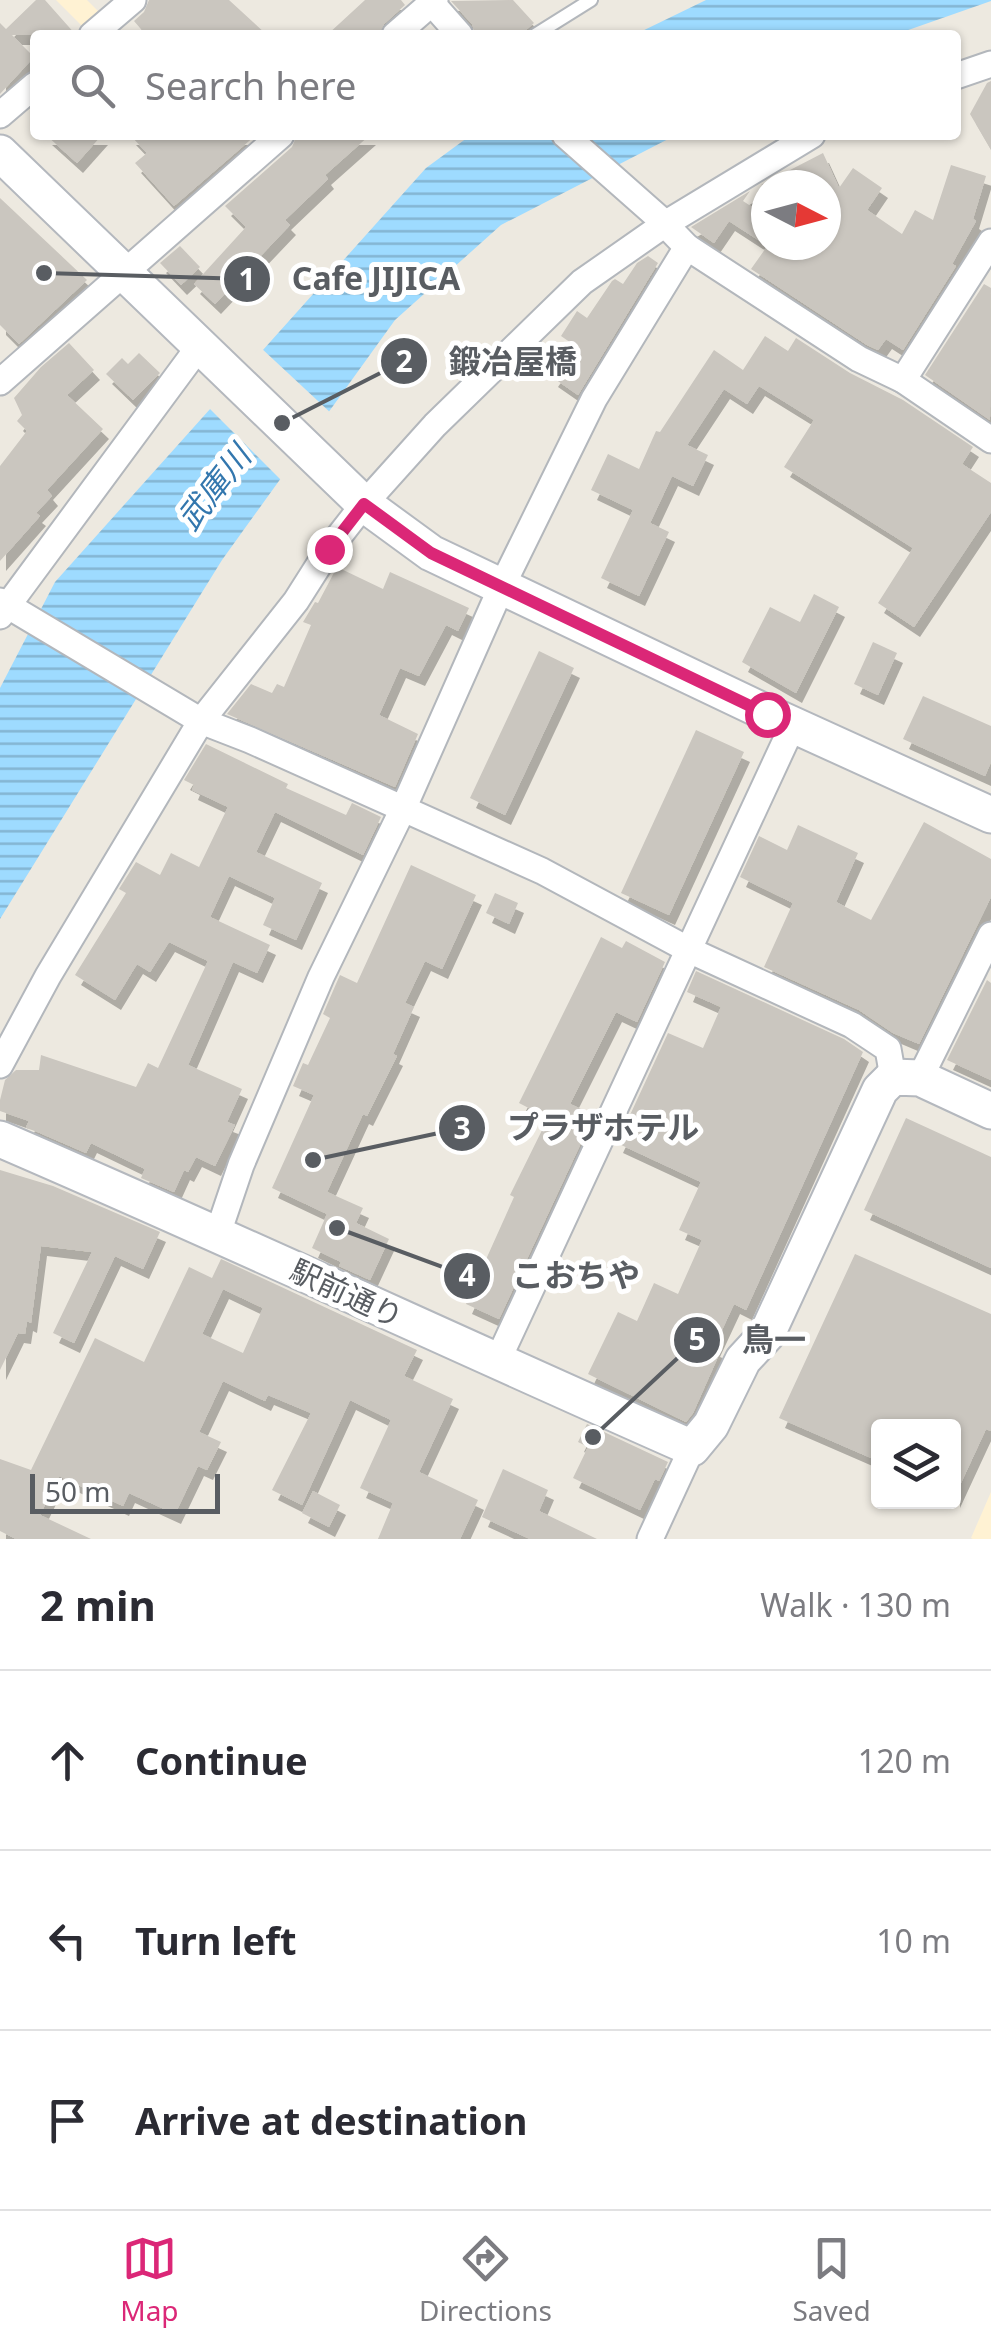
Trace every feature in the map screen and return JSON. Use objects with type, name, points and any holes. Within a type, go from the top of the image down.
[{"type":"street","points":[[98,30],[133,0]]},
{"type":"street","points":[[400,30],[432,1],[456,30]]},
{"type":"street","points":[[961,74],[991,64]]},
{"type":"street","points":[[0,115],[30,89]]},
{"type":"street","points":[[0,382],[274,140]]},
{"type":"street","points":[[571,140],[688,247],[859,360],[903,380],[991,440]]},
{"type":"street","points":[[0,1065],[196,718],[296,600],[360,501],[582,282],[662,221],[801,140]]},
{"type":"street","points":[[0,153],[360,501],[431,553],[991,815]]},
{"type":"street","points":[[903,380],[991,242]]},
{"type":"street","points":[[218,1233],[242,1165],[321,977],[403,808],[501,588],[594,399],[688,247]]},
{"type":"street","points":[[206,349],[5,608],[196,718],[542,872],[689,950],[852,1025],[888,1049],[907,1078],[991,1111]]},
{"type":"street","points":[[497,1362],[793,725]]},
{"type":"street","points":[[650,1539],[692,1448],[711,1425],[743,1360],[767,1334],[880,1090],[907,1078],[991,936]]},
{"type":"street","name":"駅前通り","points":[[0,1139],[218,1233],[692,1448]]},
{"type":"lane","points":[[543,30],[591,0]]},
{"type":"shaded area","points":[[56,0],[87,0],[100,13],[84,28]]},
{"type":"shaded area","points":[[991,1492],[991,1539],[973,1539],[971,1538]]},
{"type":"water","points":[[706,0],[991,0],[908,30],[644,30]]},
{"type":"water","name":"武庫川","points":[[464,140],[666,140],[501,225],[395,320],[222,560],[0,919],[0,688],[55,582],[426,168]]},
{"type":"pier","points":[[260,347],[333,415],[284,483],[207,406]]},
{"type":"building","points":[[36,0],[45,0],[72,30],[30,30],[30,35],[12,35],[30,53],[30,61],[0,94],[0,23],[6,29]]},
{"type":"building","points":[[149,0],[229,0],[262,30],[142,30],[134,21]]},
{"type":"building","points":[[365,0],[401,0],[405,5],[381,30],[332,30]]},
{"type":"building","points":[[513,0],[534,23],[526,30],[474,30],[451,1]]},
{"type":"building","points":[[991,81],[991,150],[970,114]]},
{"type":"building","points":[[52,140],[98,140],[77,163]]},
{"type":"building","points":[[135,140],[250,140],[174,206],[135,163],[147,153]]},
{"type":"building","points":[[295,140],[364,140],[325,175],[328,179],[285,220],[290,225],[215,304],[194,284],[246,227],[225,206],[292,147]]},
{"type":"building","points":[[823,153],[831,170],[790,170]]},
{"type":"building","points":[[951,165],[986,176],[973,219],[976,221],[952,264],[956,266],[903,350],[886,339],[878,350],[867,345],[751,269],[757,260],[841,260],[841,185],[853,168],[882,188],[867,210],[902,234],[915,210],[933,220]]},
{"type":"building","points":[[750,191],[743,201],[751,206],[751,235],[729,221],[714,243],[691,227]]},
{"type":"building","points":[[0,198],[87,280],[19,344],[0,325]]},
{"type":"building","points":[[180,246],[200,267],[181,285],[160,263]]},
{"type":"building","points":[[648,256],[658,263],[578,395],[552,377],[574,345],[561,336],[577,311],[587,318],[612,281],[623,284],[637,263]]},
{"type":"building","points":[[984,284],[991,288],[990,420],[925,375]]},
{"type":"building","points":[[765,336],[788,351],[796,338],[850,373],[903,400],[973,447],[962,464],[991,483],[991,512],[914,627],[878,603],[913,548],[784,467],[814,420],[759,386],[747,404],[724,389],[687,445],[708,455],[693,486],[672,476],[650,523],[669,532],[639,596],[601,578],[633,510],[591,490],[608,454],[639,469],[656,431],[660,432],[714,350],[743,370]]},
{"type":"building","points":[[69,343],[94,370],[67,395],[103,429],[47,490],[52,496],[36,513],[40,516],[0,561],[0,466],[27,431],[17,421],[22,415],[14,398]]},
{"type":"building","points":[[139,353],[160,373],[133,400],[106,374],[122,358],[128,364]]},
{"type":"building","points":[[337,567],[383,589],[390,572],[469,608],[458,631],[446,625],[419,676],[400,668],[379,715],[418,734],[395,787],[227,714],[251,684],[272,693],[277,684],[284,687],[311,625],[303,622]]},
{"type":"building","points":[[814,594],[839,607],[796,693],[742,662],[770,607],[800,622]]},
{"type":"building","points":[[873,642],[897,653],[878,695],[854,684]]},
{"type":"building","points":[[539,651],[574,668],[505,815],[470,798]]},
{"type":"building","points":[[923,696],[991,726],[991,762],[985,776],[903,739]]},
{"type":"building","points":[[696,730],[744,752],[669,915],[621,893]]},
{"type":"building","points":[[206,744],[288,784],[286,788],[346,815],[352,803],[381,817],[363,855],[275,812],[256,852],[322,883],[296,940],[263,925],[275,898],[229,876],[210,917],[270,945],[257,973],[233,962],[188,1065],[242,1089],[227,1122],[235,1125],[215,1166],[196,1157],[188,1172],[184,1170],[174,1192],[141,1178],[145,1169],[91,1143],[86,1153],[26,1127],[29,1121],[0,1111],[0,1100],[5,1080],[16,1070],[39,1070],[41,1055],[136,1087],[148,1063],[158,1068],[208,961],[169,942],[150,972],[137,964],[115,1000],[75,975],[126,893],[119,889],[136,862],[160,875],[171,853],[199,867],[228,807],[192,790],[194,785],[184,780]]},
{"type":"building","points":[[924,822],[991,859],[991,897],[919,1044],[893,1033],[859,1010],[764,967],[793,903],[740,877],[759,836],[787,850],[798,825],[858,853],[836,902],[871,920]]},
{"type":"building","points":[[411,865],[476,895],[442,969],[425,961],[405,1003],[414,1007],[393,1054],[397,1056],[367,1116],[363,1114],[327,1192],[363,1208],[356,1223],[389,1239],[370,1280],[312,1248],[327,1214],[272,1188],[314,1095],[293,1086],[303,1063],[308,1065],[330,1018],[323,1014],[340,975],[357,983]]},
{"type":"building","points":[[495,893],[518,903],[509,924],[486,913]]},
{"type":"building","points":[[601,937],[622,948],[626,941],[665,962],[637,1022],[616,1012],[570,1104],[594,1115],[499,1319],[466,1304],[514,1197],[510,1195],[548,1118],[519,1103]]},
{"type":"building","points":[[696,971],[844,1039],[863,1052],[746,1310],[734,1304],[714,1347],[721,1350],[686,1422],[588,1374],[618,1312],[637,1321],[654,1283],[678,1294],[702,1240],[679,1230],[701,1182],[617,1143],[668,1033],[703,1048],[721,1007],[687,992]]},
{"type":"building","points":[[987,980],[991,983],[991,1080],[947,1060]]},
{"type":"building","points":[[906,1118],[991,1157],[991,1268],[864,1210]]},
{"type":"building","points":[[0,1170],[53,1186],[160,1232],[143,1269],[115,1256],[74,1343],[53,1333],[92,1252],[41,1246],[31,1323],[27,1321],[25,1334],[18,1333],[0,1370]]},
{"type":"building","points":[[855,1254],[991,1314],[991,1431],[986,1429],[961,1483],[961,1419],[871,1419],[871,1458],[779,1418]]},
{"type":"building","points":[[221,1259],[417,1350],[404,1376],[453,1399],[419,1472],[478,1500],[460,1539],[378,1539],[393,1503],[360,1488],[391,1420],[350,1400],[302,1505],[272,1490],[311,1413],[268,1395],[265,1401],[223,1381],[199,1432],[221,1442],[207,1470],[198,1466],[175,1514],[129,1493],[123,1506],[59,1476],[40,1515],[91,1539],[16,1539],[0,1531],[0,1459],[31,1470],[95,1338],[144,1362],[189,1267],[212,1278]],"holes":[[[223,1289],[263,1308],[243,1353],[202,1334]]]},
{"type":"building","points":[[587,1424],[668,1462],[640,1510],[573,1478],[588,1447],[578,1442]]},
{"type":"building","points":[[503,1469],[548,1490],[539,1511],[597,1539],[530,1539],[482,1517]]},
{"type":"building","points":[[313,1491],[340,1505],[329,1527],[302,1513]]},
{"type":"place","name":"Cafe JIJICA","points":[[44,273]]},
{"type":"place","name":"鍛冶屋橋","points":[[282,423]]},
{"type":"place","name":"プラザホテル","points":[[313,1160]]},
{"type":"place","name":"こおちや","points":[[337,1228]]},
{"type":"place","name":"鳥一","points":[[593,1437]]},
{"type":"route","points":[[329,549],[364,504],[431,553],[767,714]]}]
